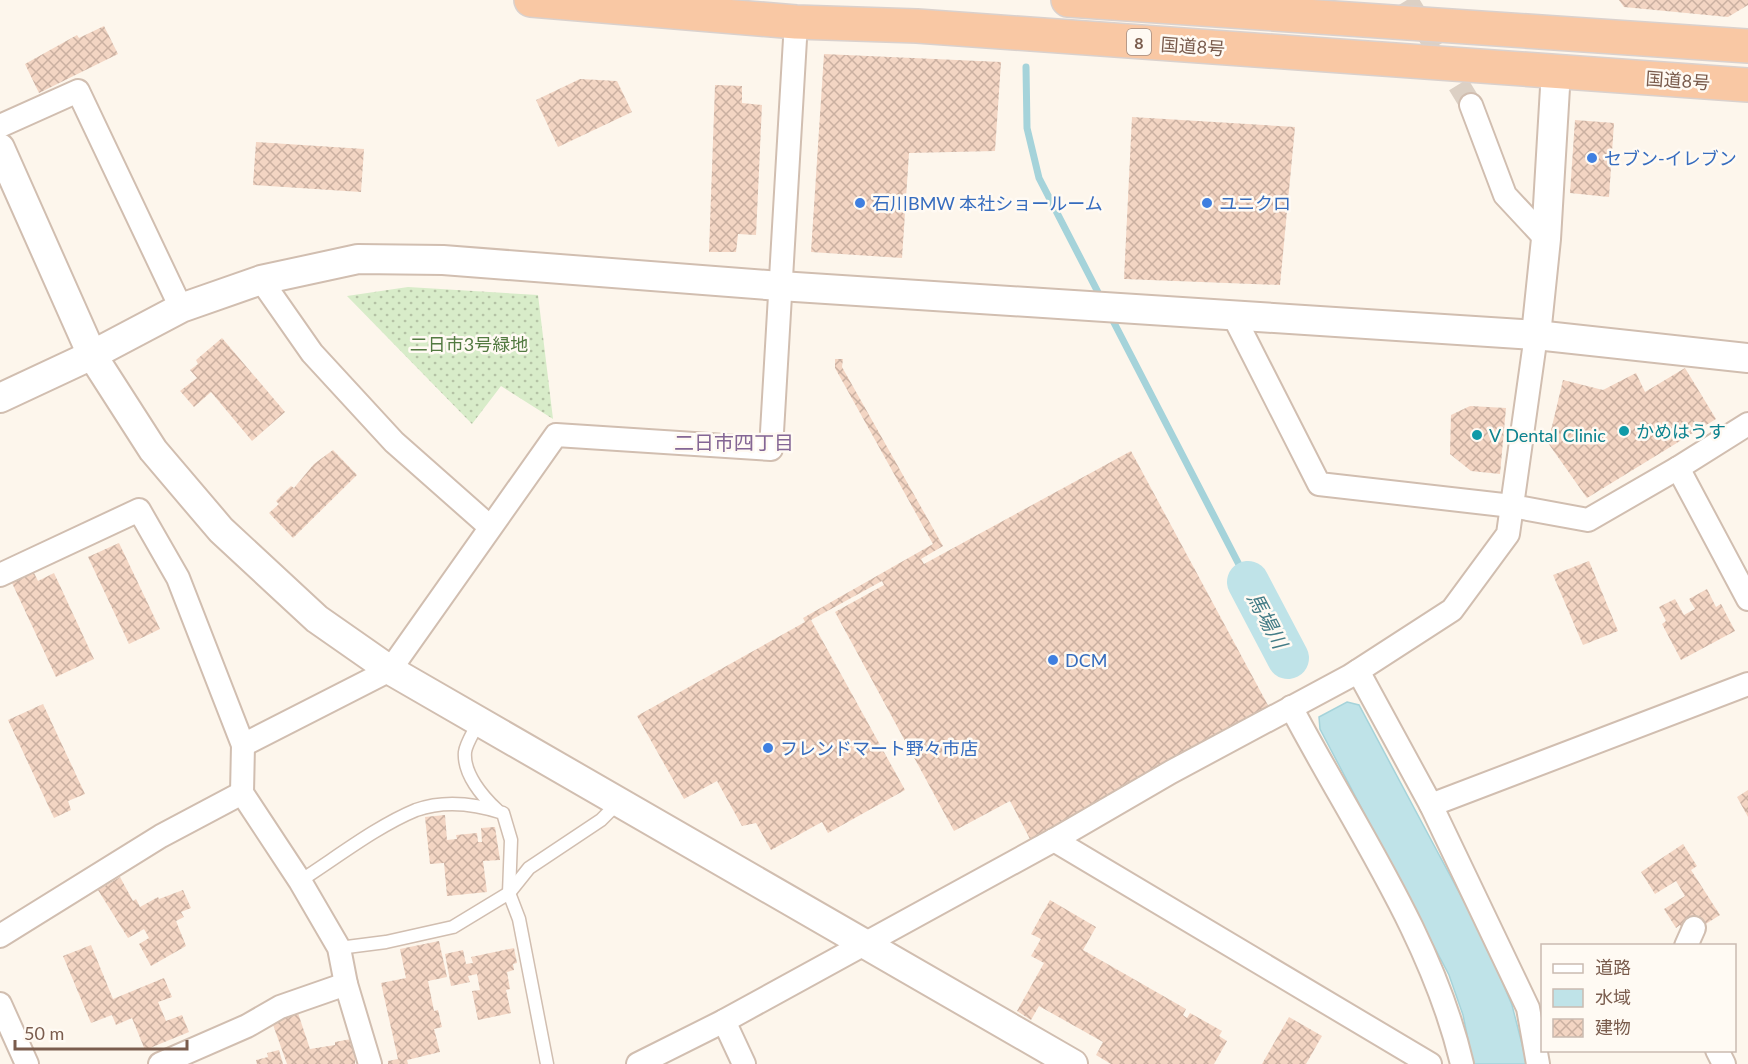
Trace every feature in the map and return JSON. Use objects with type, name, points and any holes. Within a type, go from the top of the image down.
[{"type":"highway","name":"国道8号","points":[[531,0],[796,22],[917,26],[1748,85]]},
{"type":"highway","name":"国道8号","points":[[1068,0],[1748,46]]},
{"type":"highway","points":[[1683,81],[1748,90]]},
{"type":"street","points":[[243,745],[390,670],[489,526],[556,435],[771,449],[796,22]]},
{"type":"street","points":[[638,1064],[724,1021],[1354,673],[1452,610],[1508,534],[1536,335],[1546,239],[1556,70]]},
{"type":"street","points":[[0,126],[78,91],[181,308]]},
{"type":"street","points":[[1471,105],[1505,195],[1546,239]]},
{"type":"street","points":[[0,148],[92,355],[153,450],[221,530],[317,619],[390,670],[1073,1064]]},
{"type":"street","points":[[0,398],[92,355],[181,308],[261,280],[358,259],[443,260],[780,286],[1536,335],[1748,358]]},
{"type":"street","points":[[261,280],[312,353],[394,442],[489,526]]},
{"type":"street","points":[[1233,315],[1319,484],[1512,506],[1588,520],[1748,424]]},
{"type":"street","points":[[1678,468],[1748,599]]},
{"type":"street","points":[[0,575],[139,510],[178,578],[243,745],[242,793],[300,880],[339,948],[346,984],[370,1064]]},
{"type":"street","points":[[1354,673],[1431,805],[1535,1006],[1538,1064]]},
{"type":"street","points":[[1431,805],[1748,684]]},
{"type":"street","points":[[1295,705],[1413,932],[1453,1026],[1462,1064]]},
{"type":"street","points":[[0,936],[161,836],[242,793]]},
{"type":"street","points":[[1054,840],[1430,1064]]},
{"type":"street","points":[[159,1064],[247,1026],[280,1007],[346,984]]},
{"type":"street","points":[[0,1004],[27,1064]]},
{"type":"street","points":[[724,1021],[744,1064]]},
{"type":"lane","points":[[479,721],[465,751],[467,768],[483,796],[501,813],[512,840],[509,893],[519,919],[547,1064]]},
{"type":"lane","points":[[339,948],[386,942],[453,927],[509,893],[529,868],[601,820],[619,801]]},
{"type":"lane","points":[[300,880],[417,810],[458,805],[480,806],[501,813]]},
{"type":"green space","name":"二日市3号緑地","points":[[408,287],[538,295],[553,419],[501,386],[472,424],[347,296]]},
{"type":"water","points":[[1347,702],[1359,705],[1483,937],[1512,1005],[1527,1064],[1473,1064],[1463,1015],[1449,975],[1320,729],[1319,717]]},
{"type":"building","points":[[1619,0],[1748,0],[1748,5],[1728,17],[1624,7]]},
{"type":"building","points":[[104,26],[118,54],[39,93],[25,64],[77,35],[79,38]]},
{"type":"building","name":"石川BMW 本社ショールーム","points":[[824,54],[1001,62],[995,151],[909,153],[902,258],[811,252]]},
{"type":"building","points":[[580,79],[617,81],[632,112],[558,147],[536,100]]},
{"type":"building","points":[[715,85],[742,86],[742,103],[762,105],[756,235],[738,234],[736,252],[709,252]]},
{"type":"building","name":"ユニクロ","points":[[1132,117],[1295,127],[1280,285],[1124,279]]},
{"type":"building","name":"セブン-イレブン","points":[[1575,120],[1614,123],[1609,197],[1570,193]]},
{"type":"building","points":[[256,142],[364,149],[361,192],[253,185]]},
{"type":"building","points":[[222,338],[285,412],[252,441],[211,392],[194,407],[180,391],[197,378],[190,370],[198,364],[196,360]]},
{"type":"building","name":"DCM","points":[[835,359],[843,359],[842,367],[943,546],[921,559],[924,564],[1131,451],[1270,709],[1030,839],[1010,801],[954,831],[835,612],[884,585],[882,581],[811,620],[905,790],[828,833],[822,822],[771,850],[756,823],[742,826],[717,781],[684,799],[637,716],[805,622],[803,618],[933,544],[835,368]]},
{"type":"building","name":"かめはうす","points":[[1685,368],[1716,419],[1587,498],[1548,443],[1563,380],[1603,390],[1636,373],[1645,392]]},
{"type":"building","name":"V Dental Clinic","points":[[1470,406],[1506,408],[1500,474],[1471,471],[1450,454],[1451,415]]},
{"type":"building","points":[[333,450],[357,475],[293,538],[269,513],[279,504],[276,501],[291,486],[294,488],[314,464]]},
{"type":"building","points":[[119,543],[160,629],[129,644],[88,557]]},
{"type":"building","points":[[1589,561],[1618,631],[1583,645],[1553,575]]},
{"type":"building","points":[[34,573],[38,581],[54,573],[94,659],[56,677],[12,583]]},
{"type":"building","points":[[1707,589],[1716,607],[1721,604],[1735,631],[1681,660],[1662,624],[1666,621],[1659,607],[1675,599],[1684,615],[1695,609],[1689,599]]},
{"type":"building","points":[[43,704],[85,794],[68,801],[71,810],[54,818],[8,720]]},
{"type":"building","points":[[1748,790],[1748,817],[1737,797]]},
{"type":"building","points":[[445,815],[447,840],[457,839],[456,835],[477,833],[478,842],[482,842],[481,828],[495,827],[500,860],[483,861],[487,892],[447,896],[444,863],[430,864],[425,817]]},
{"type":"building","points":[[1683,844],[1697,866],[1691,870],[1720,915],[1693,932],[1685,933],[1680,925],[1676,928],[1664,909],[1685,896],[1676,881],[1655,894],[1641,872]]},
{"type":"building","points":[[120,877],[133,901],[136,899],[140,907],[158,897],[159,899],[183,890],[191,908],[181,912],[184,917],[176,921],[186,946],[151,966],[139,944],[149,938],[144,929],[128,938],[98,890]]},
{"type":"building","points":[[1050,900],[1096,927],[1083,950],[1186,1009],[1183,1015],[1187,1018],[1190,1013],[1222,1031],[1219,1036],[1227,1041],[1214,1064],[1111,1064],[1096,1055],[1103,1042],[1039,1006],[1031,1020],[1017,1011],[1044,963],[1031,956],[1041,939],[1031,934]]},
{"type":"building","points":[[439,941],[447,977],[428,981],[434,1011],[438,1010],[442,1027],[434,1029],[440,1052],[407,1060],[408,1064],[388,1064],[388,1061],[398,1059],[381,983],[406,978],[400,949]]},
{"type":"building","points":[[91,945],[113,999],[164,978],[172,997],[158,1002],[166,1021],[182,1015],[189,1032],[145,1050],[132,1018],[116,1025],[112,1015],[91,1023],[63,956]]},
{"type":"building","points":[[514,948],[517,963],[513,964],[514,970],[507,972],[510,989],[506,990],[511,1013],[478,1020],[472,991],[480,990],[477,974],[468,976],[470,982],[451,986],[445,954],[463,950],[466,964],[473,963],[471,957]]},
{"type":"building","points":[[298,1013],[310,1049],[335,1045],[335,1042],[351,1039],[352,1043],[358,1042],[361,1058],[355,1059],[355,1064],[287,1064],[272,1022]]},
{"type":"building","points":[[1289,1017],[1322,1036],[1306,1064],[1262,1064]]},
{"type":"building","points":[[279,1050],[283,1064],[257,1064],[256,1060],[268,1057],[267,1053]]},
{"type":"waterway","points":[[1026,67],[1027,128],[1039,178],[1102,300]]},
{"type":"waterway","points":[[1110,315],[1248,582]]},
{"type":"waterway","name":"馬場川","points":[[1248,582],[1288,658]]},
{"type":"tunnel","points":[[1407,0],[1471,105]]},
{"type":"place","name":"セブン-イレブン","points":[[1592,158]]},
{"type":"place","name":"石川BMW 本社ショールーム","points":[[860,203]]},
{"type":"place","name":"ユニクロ","points":[[1207,203]]},
{"type":"place","name":"かめはうす","points":[[1624,431]]},
{"type":"place","name":"V Dental Clinic","points":[[1477,435]]},
{"type":"place","name":"DCM","points":[[1053,660]]},
{"type":"place","name":"フレンドマート野々市店","points":[[768,748]]},
{"type":"district","name":"二日市四丁目","points":[[734,442]]}]
